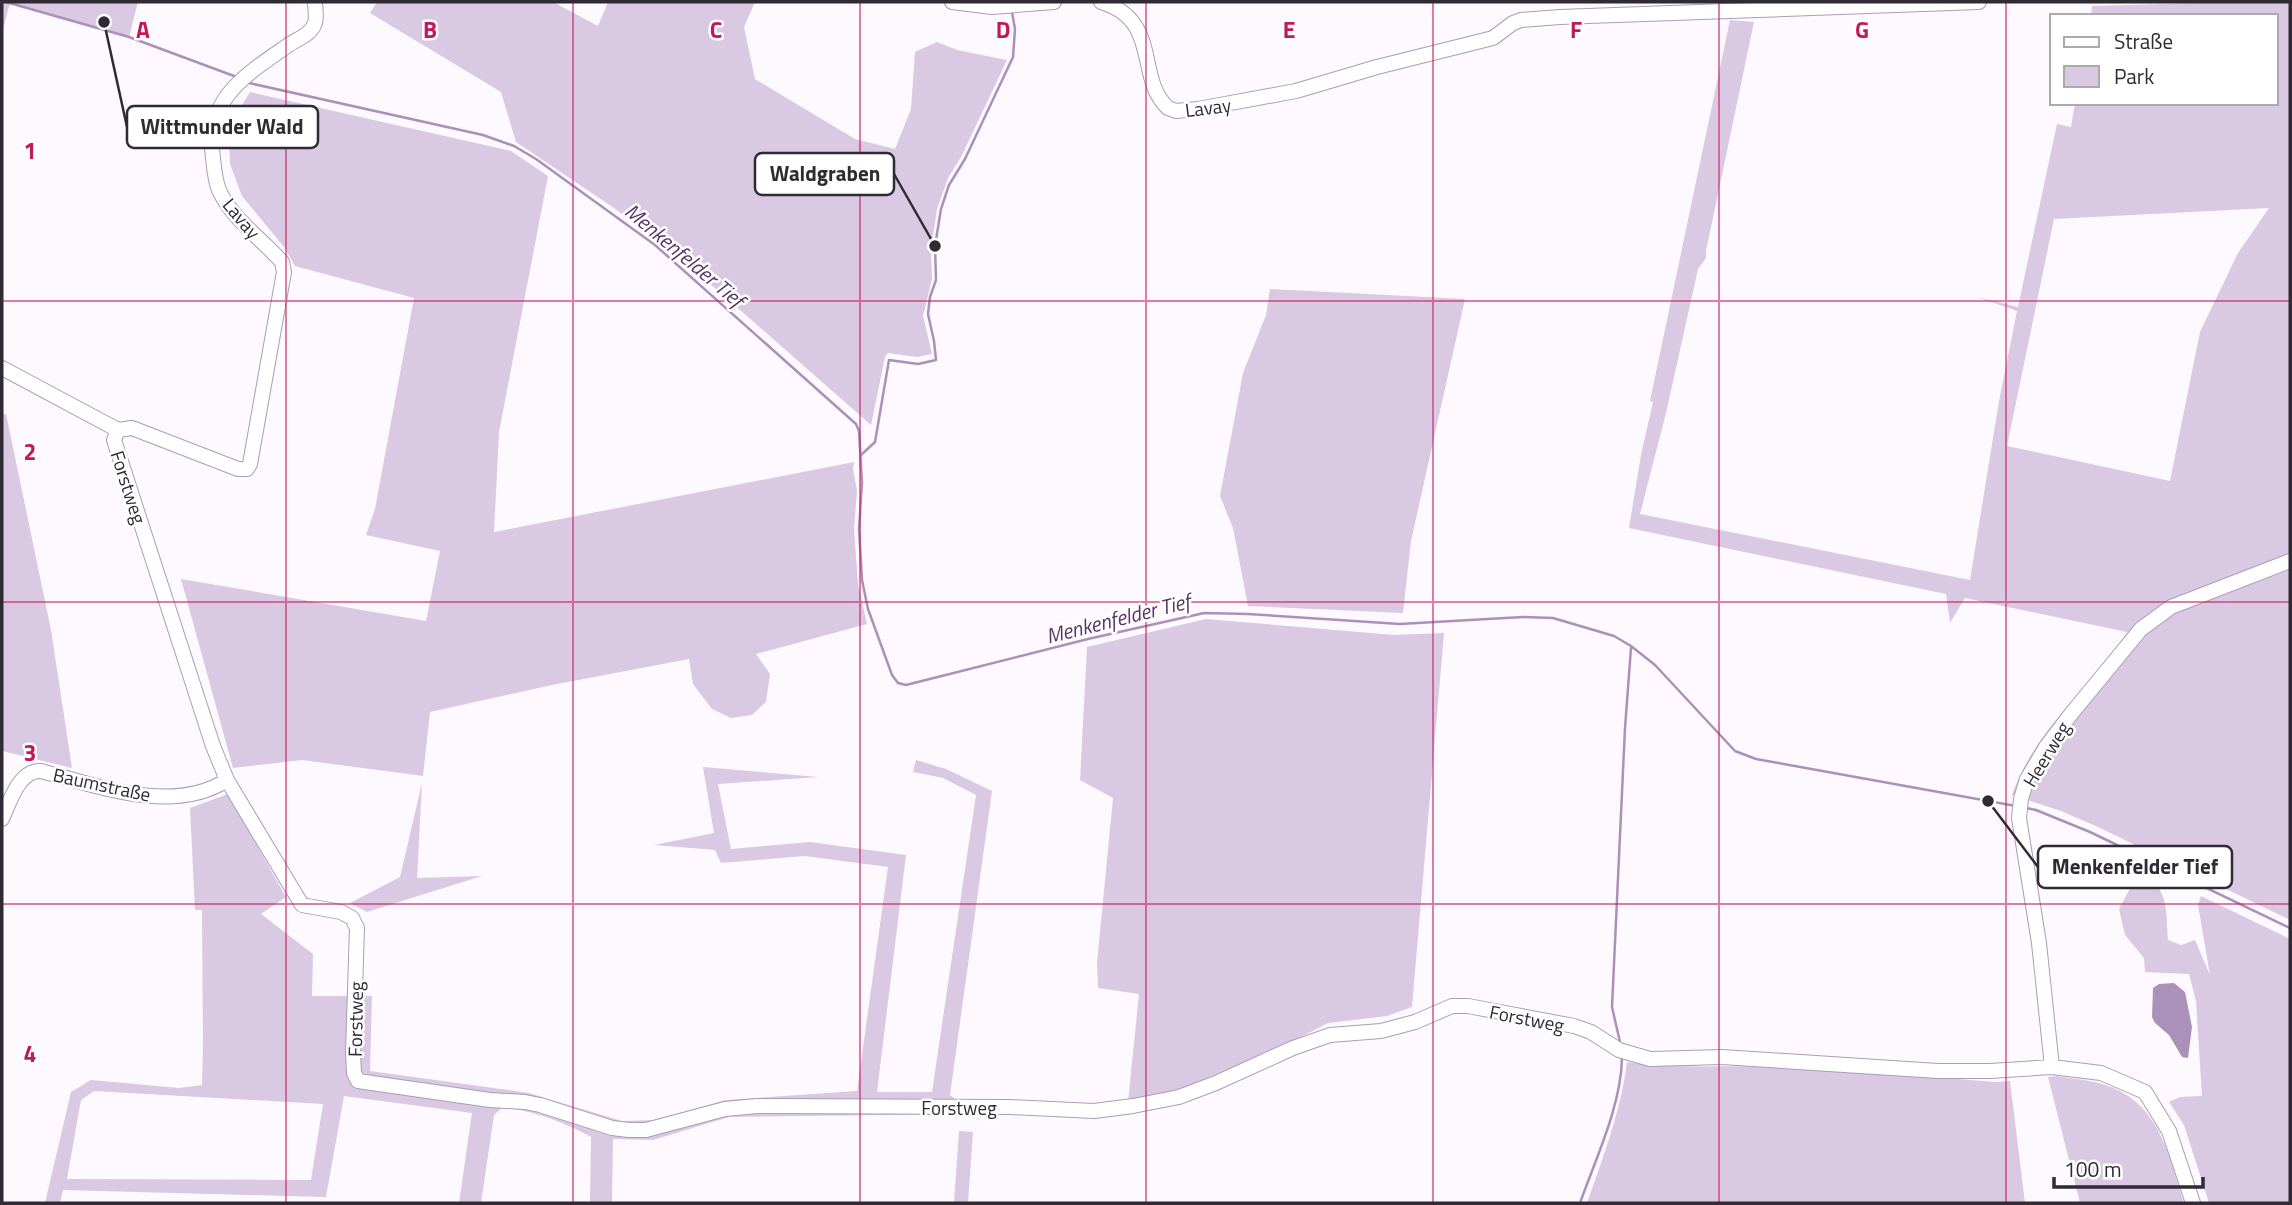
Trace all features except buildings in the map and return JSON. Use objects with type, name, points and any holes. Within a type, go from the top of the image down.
[{"type":"street","name":"Lavay","points":[[247,469],[285,272],[282,262],[234,214],[219,189],[211,127],[223,100],[241,79],[307,35],[315,23],[315,2]]},
{"type":"street","points":[[952,2],[992,7],[1054,2]]},
{"type":"street","name":"Lavay","points":[[1101,2],[1116,6],[1134,22],[1145,48],[1157,95],[1168,108],[1176,111],[1296,91],[1377,67],[1493,38],[1513,23],[1532,19],[1979,2]]},
{"type":"street","name":"Forstweg","points":[[2,368],[118,430],[132,428],[237,469],[247,469]]},
{"type":"street","name":"Forstweg","points":[[118,430],[114,440],[227,780],[302,905],[341,912],[352,918],[357,929],[353,1054],[354,1073],[358,1080],[540,1105],[611,1128],[646,1130],[725,1109],[757,1106],[1009,1107],[1094,1111],[1179,1097],[1293,1048],[1331,1035],[1381,1031],[1415,1022],[1452,1006],[1468,1006],[1574,1026],[1591,1032],[1619,1049],[1650,1059],[1746,1058],[1938,1071],[2052,1067],[2101,1073],[2145,1093],[2169,1131],[2193,1203]]},
{"type":"street","name":"Heerweg","points":[[2052,1067],[2039,943],[2019,818],[2027,779],[2046,747],[2071,714],[2141,629],[2171,607],[2290,561]]},
{"type":"street","name":"Baumstraße","points":[[2,819],[25,775],[33,771],[160,797],[203,791],[227,780]]},
{"type":"green space","points":[[2,2],[138,2],[129,37],[10,3],[2,33]]},
{"type":"green space","points":[[377,2],[553,2],[598,26],[608,2],[755,2],[744,27],[755,79],[855,139],[895,149],[911,109],[915,52],[937,42],[957,50],[1007,60],[961,157],[948,178],[937,209],[931,249],[932,279],[923,316],[932,354],[917,357],[888,353],[871,425],[690,266],[614,208],[516,142],[501,92],[370,13]]},
{"type":"green space","points":[[2290,2],[2290,920],[2098,827],[2012,795],[2022,771],[2049,729],[2127,632],[1965,598],[1950,623],[1946,594],[1629,528],[1653,402],[1650,401],[1730,20],[1754,22],[1706,258],[1698,269],[1640,514],[1970,580],[1999,401],[2017,311],[1977,297],[2018,307],[2057,124],[2071,127],[2075,105],[2278,105],[2278,14],[2091,14],[2092,6]],"holes":[[[2269,208],[2238,253],[2200,332],[2170,481],[2007,446],[2054,219]]]},
{"type":"green space","points":[[250,92],[511,151],[548,176],[499,432],[494,532],[854,462],[857,491],[854,529],[858,584],[867,624],[756,654],[770,674],[766,702],[752,715],[731,718],[712,709],[693,684],[689,659],[430,712],[423,776],[302,760],[233,768],[181,579],[426,621],[440,551],[366,535],[375,509],[414,298],[295,266],[284,247],[242,196],[230,164],[229,136],[234,118]]},
{"type":"green space","points":[[1270,289],[1465,299],[1411,541],[1403,613],[1248,606],[1233,528],[1220,496],[1243,373],[1266,315]]},
{"type":"green space","points":[[2,414],[6,414],[51,630],[72,768],[2,751]]},
{"type":"green space","points":[[1206,619],[1394,635],[1444,633],[1412,1007],[1387,1016],[1328,1023],[1291,1042],[1177,1091],[1128,1102],[1139,994],[1098,988],[1097,963],[1113,798],[1080,780],[1087,647]]},
{"type":"green space","points":[[916,760],[946,769],[992,791],[950,1095],[974,1114],[729,1117],[653,1140],[613,1139],[612,1203],[590,1203],[591,1137],[548,1118],[503,1107],[494,1115],[481,1203],[459,1203],[472,1113],[344,1096],[326,1197],[63,1190],[60,1203],[45,1203],[71,1092],[91,1080],[179,1088],[202,1085],[202,910],[195,910],[190,808],[228,794],[286,897],[261,914],[313,954],[312,996],[372,996],[370,1071],[529,1093],[622,1121],[654,1120],[726,1100],[857,1091],[888,867],[805,856],[721,863],[715,850],[654,845],[714,833],[703,767],[818,777],[718,784],[731,849],[810,842],[906,855],[877,1092],[932,1092],[976,795],[943,778],[913,772]],"holes":[[[94,1091],[323,1104],[311,1180],[67,1179],[81,1100]]]},
{"type":"green space","points":[[422,783],[417,878],[482,876],[367,912],[350,903],[400,877]]},
{"type":"green space","points":[[2148,876],[2163,897],[2168,940],[2181,945],[2195,940],[2210,975],[2198,905],[2201,896],[2290,939],[2290,1203],[2209,1203],[2184,1125],[2169,1102],[2180,1097],[2202,1096],[2196,1001],[2189,974],[2145,972],[2144,958],[2125,935],[2119,909],[2134,881]]},
{"type":"green space","points":[[1627,1062],[1679,1066],[1795,1068],[2010,1081],[2025,1203],[1587,1203],[1616,1116]]},
{"type":"green space","points":[[2057,1076],[2111,1087],[2141,1107],[2161,1135],[2184,1203],[2080,1203],[2048,1077]]},
{"type":"green space","points":[[959,1131],[973,1132],[968,1203],[954,1203]]},
{"type":"shaded area","points":[[2174,983],[2185,992],[2192,1027],[2188,1058],[2182,1057],[2169,1035],[2152,1017],[2153,988],[2159,984]]},
{"type":"waterway","points":[[6,2],[129,37],[234,76]]},
{"type":"waterway","points":[[861,455],[875,442],[889,360],[918,364],[936,360],[928,314],[936,280],[935,246],[941,209],[949,185],[965,159],[1013,57],[1015,29],[1012,12]]},
{"type":"waterway","name":"Menkenfelder Tief","points":[[249,83],[483,135],[514,146],[655,245],[856,424],[859,431],[862,483],[859,529],[862,580],[868,609],[892,675],[898,683],[906,685],[1204,613],[1400,624],[1523,617],[1553,618],[1614,636],[1631,646],[1655,665],[1735,751],[1756,759],[2016,806]]},
{"type":"waterway","points":[[1620,1042],[1612,1007],[1631,648]]},
{"type":"waterway","name":"Menkenfelder Tief","points":[[2026,808],[2090,832],[2290,928]]},
{"type":"waterway","points":[[1580,1203],[1612,1113],[1621,1076],[1622,1058]]},
{"type":"place","name":"Wittmunder Wald","points":[[104,22]]},
{"type":"place","name":"Waldgraben","points":[[935,246]]},
{"type":"place","name":"Menkenfelder Tief","points":[[1988,801]]}]
